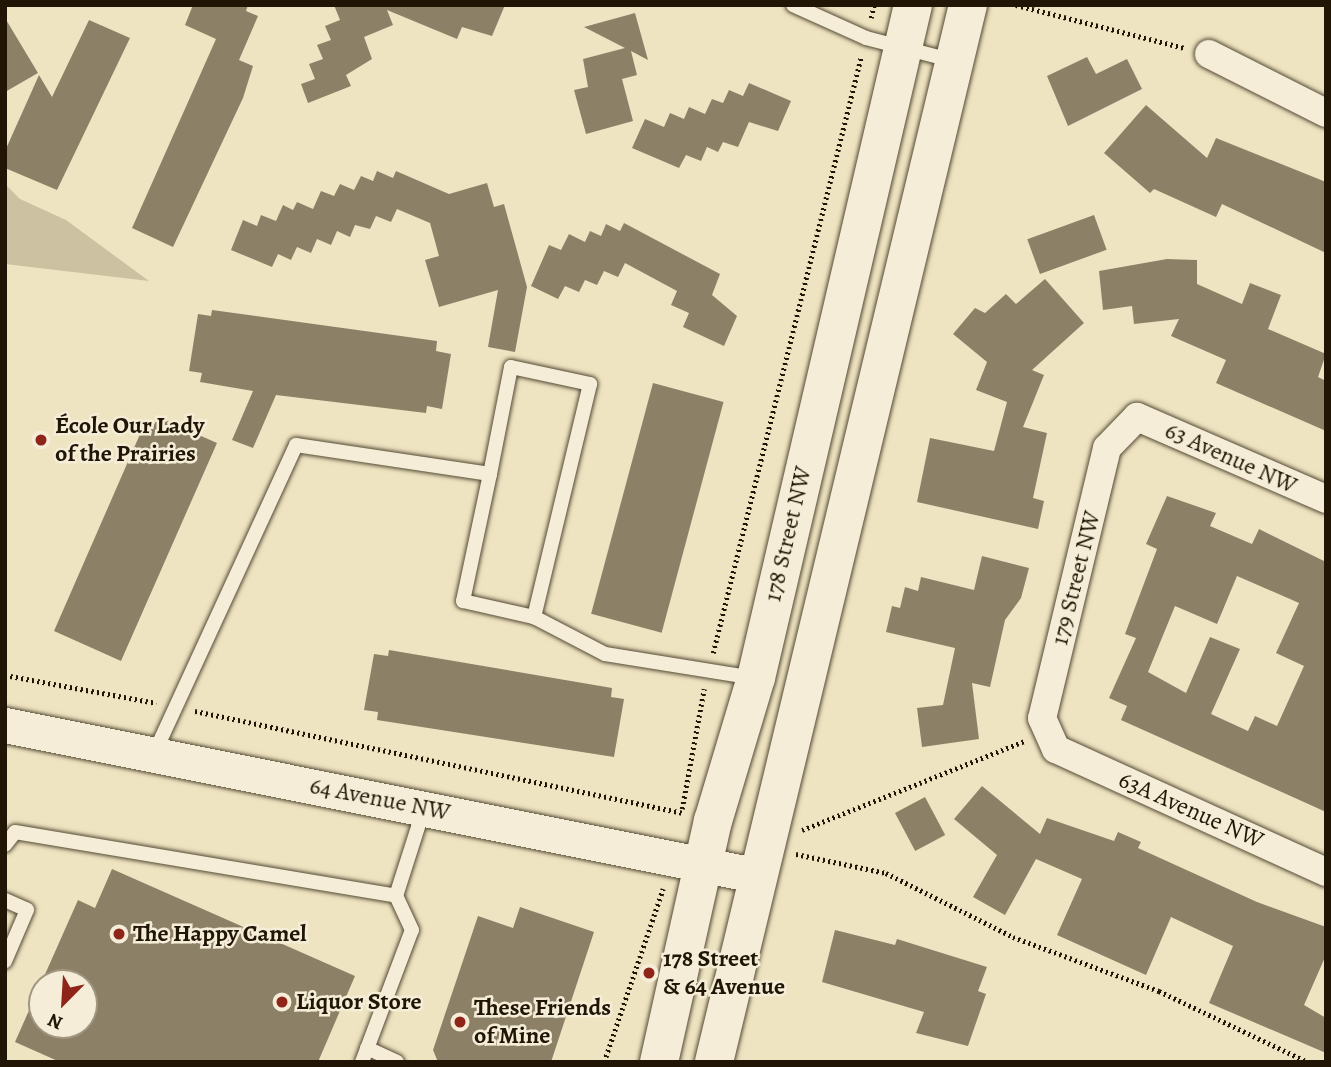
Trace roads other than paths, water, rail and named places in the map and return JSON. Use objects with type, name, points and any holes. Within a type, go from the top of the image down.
[{"type":"main road","name":"178 Street NW","points":[[659,1062],[690,860],[756,678],[883,44],[913,5]]},
{"type":"main road","name":"178 Street NW","points":[[714,1062],[754,875],[780,834],[968,5]]},
{"type":"street","points":[[1209,54],[1326,113]]},
{"type":"street","name":"63 Avenue NW","points":[[1137,416],[1326,499]]},
{"type":"street","name":"179 Street NW","points":[[1052,740],[1042,718],[1107,448],[1137,416]]},
{"type":"street","name":"64 Avenue NW","points":[[5,725],[690,860],[754,875]]},
{"type":"street","name":"63A Avenue NW","points":[[1052,740],[1326,872]]},
{"type":"lane","points":[[793,5],[883,44],[955,61]]},
{"type":"lane","points":[[534,617],[590,384],[511,367],[463,601],[534,617],[605,653],[756,678]]},
{"type":"lane","points":[[154,754],[171,706],[296,445],[490,474]]},
{"type":"lane","points":[[397,1062],[365,1055],[412,930],[396,896],[424,808]]},
{"type":"lane","points":[[5,845],[15,832],[396,896]]},
{"type":"lane","points":[[5,900],[27,910],[5,961]]},
{"type":"place","name":"École Our Lady of the Prairies","points":[[41,440]]},
{"type":"place","name":"The Happy Camel","points":[[119,934]]},
{"type":"place","name":"178 Street & 64 Avenue","points":[[649,973]]},
{"type":"place","name":"Liquor Store","points":[[282,1002]]},
{"type":"place","name":"These Friends of Mine","points":[[460,1022]]}]
